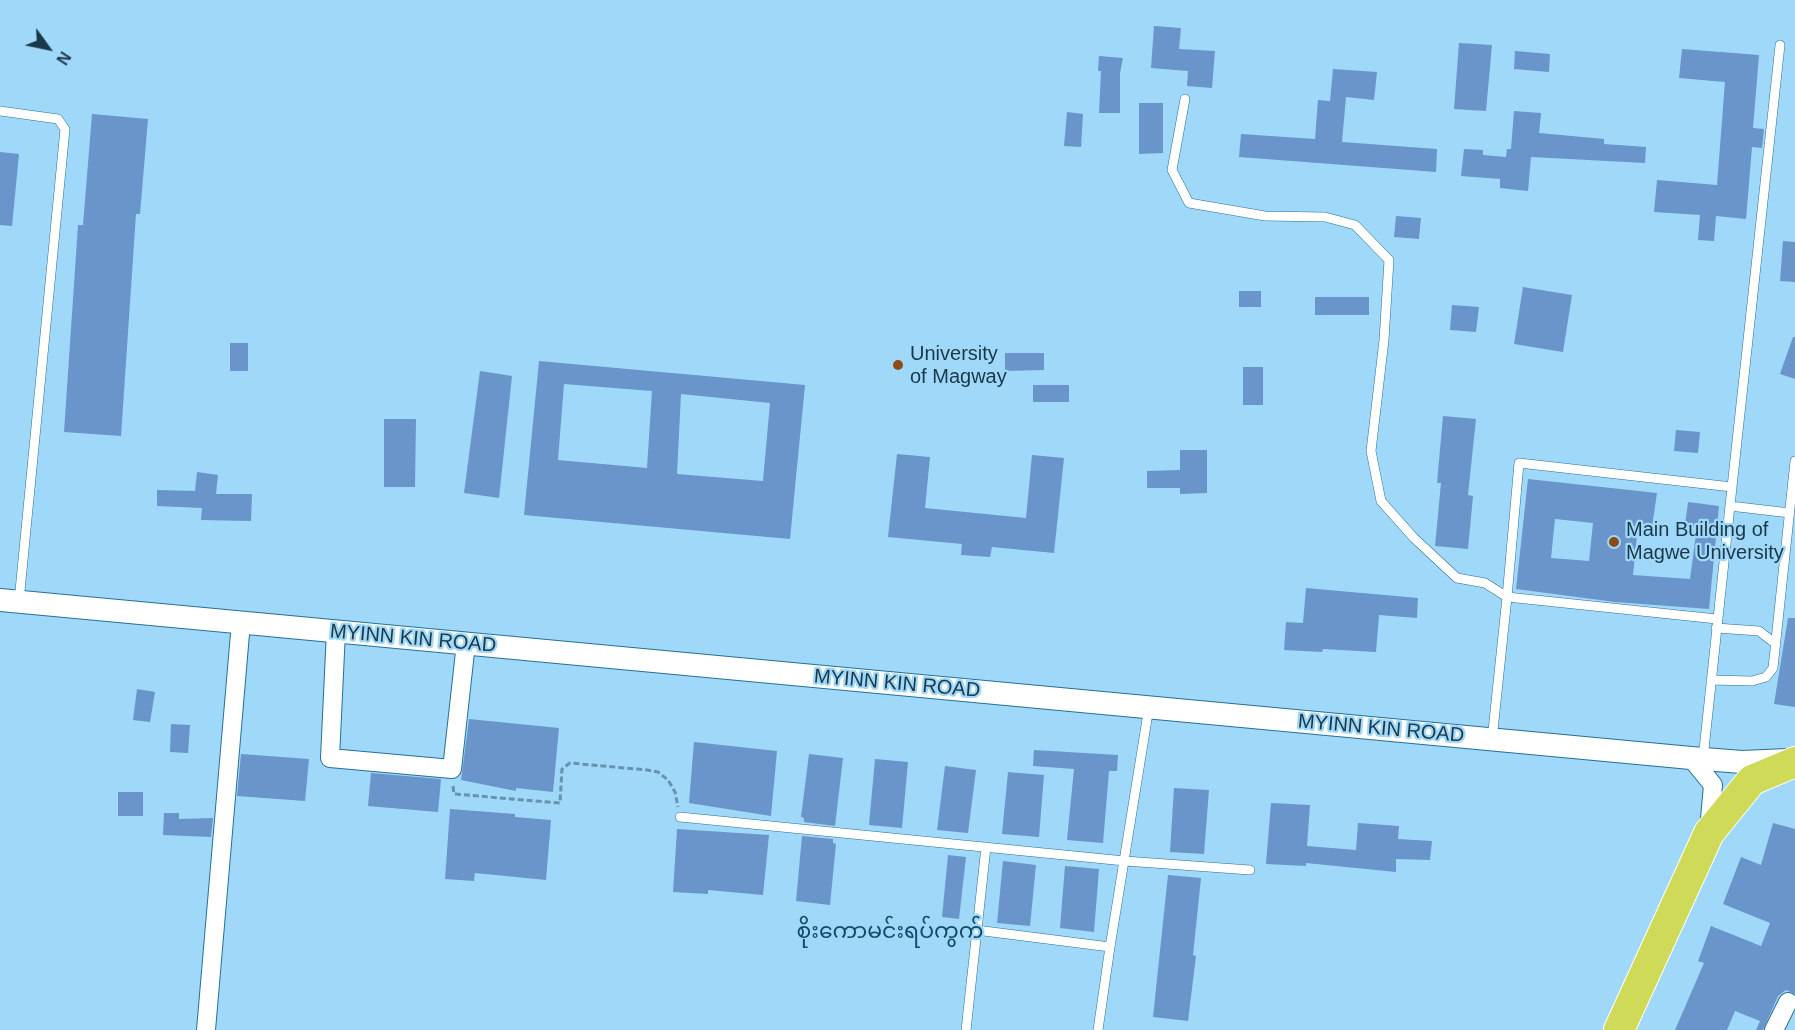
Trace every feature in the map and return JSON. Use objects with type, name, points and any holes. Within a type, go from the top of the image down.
[{"type":"highway","points":[[1619,1030],[1709,833],[1752,780],[1795,761]]},
{"type":"street","name":"MYINN KIN ROAD","points":[[9,601],[1697,759],[1742,762],[1795,761]]},
{"type":"street","points":[[206,1030],[241,622]]},
{"type":"street","points":[[336,631],[330,758],[452,769],[466,643]]},
{"type":"street","points":[[1697,759],[1713,785],[1709,833]]},
{"type":"street","points":[[1774,1030],[1788,1002]]},
{"type":"lane","points":[[1697,759],[1711,680],[1780,45]]},
{"type":"lane","points":[[1185,99],[1172,170],[1189,203],[1265,216],[1325,217],[1355,225],[1389,260],[1384,340],[1371,451],[1381,501],[1414,538],[1457,578],[1485,584],[1507,597],[1759,631],[1768,635],[1776,644]]},
{"type":"lane","points":[[0,111],[58,120],[65,129],[9,601]]},
{"type":"lane","points":[[1711,680],[1752,681],[1766,677],[1773,668],[1795,461]]},
{"type":"lane","points":[[1492,740],[1519,463],[1732,487]]},
{"type":"lane","points":[[1730,506],[1790,513]]},
{"type":"lane","points":[[1098,1030],[1149,707]]},
{"type":"lane","points":[[680,817],[1125,861],[1250,870]]},
{"type":"lane","points":[[966,1030],[986,847]]},
{"type":"lane","points":[[976,930],[1110,947]]},
{"type":"path","points":[[452,769],[454,794],[560,803],[562,769],[570,763],[658,772],[668,780],[675,792],[680,817]]},
{"type":"building","points":[[1154,26],[1181,28],[1179,49],[1215,51],[1212,88],[1187,86],[1188,71],[1151,68]]},
{"type":"building","points":[[1459,43],[1492,45],[1486,111],[1454,109]]},
{"type":"building","points":[[1682,49],[1759,55],[1753,128],[1764,129],[1762,148],[1752,147],[1746,219],[1716,216],[1714,241],[1698,240],[1700,215],[1654,212],[1657,180],[1717,185],[1725,82],[1679,78]]},
{"type":"building","points":[[1515,51],[1550,54],[1549,72],[1514,69]]},
{"type":"building","points":[[1099,56],[1123,58],[1120,73],[1120,113],[1099,113],[1101,71],[1098,71]]},
{"type":"building","points":[[1333,69],[1377,72],[1374,100],[1346,97],[1342,142],[1437,149],[1436,172],[1239,157],[1241,134],[1315,139],[1318,100],[1330,101]]},
{"type":"building","points":[[1139,103],[1163,103],[1163,153],[1139,154]]},
{"type":"building","points":[[1514,111],[1541,113],[1539,133],[1604,139],[1604,144],[1646,147],[1645,163],[1531,157],[1528,191],[1500,188],[1500,179],[1461,176],[1464,149],[1483,150],[1483,155],[1506,157],[1507,149],[1511,149]]},
{"type":"building","points":[[1067,112],[1083,114],[1081,147],[1064,146]]},
{"type":"building","points":[[92,114],[148,119],[140,214],[136,214],[121,436],[64,432],[78,225],[83,225]]},
{"type":"building","points":[[0,152],[19,154],[12,226],[0,225]]},
{"type":"building","points":[[1396,216],[1421,218],[1419,239],[1394,237]]},
{"type":"building","points":[[1783,241],[1795,242],[1795,282],[1780,281]]},
{"type":"building","points":[[1523,287],[1572,295],[1563,352],[1514,344]]},
{"type":"building","points":[[1239,291],[1261,291],[1261,307],[1239,307]]},
{"type":"building","points":[[1315,297],[1369,297],[1369,315],[1315,315]]},
{"type":"building","points":[[1452,305],[1479,307],[1476,332],[1450,330]]},
{"type":"building","points":[[1793,337],[1795,337],[1795,379],[1780,374]]},
{"type":"building","points":[[230,343],[248,343],[248,371],[230,371]]},
{"type":"building","points":[[1005,353],[1044,353],[1044,370],[1005,371]]},
{"type":"building","points":[[539,361],[805,385],[790,539],[524,515]],"holes":[[[564,384],[652,391],[647,468],[558,460]],[[681,394],[770,403],[763,481],[677,474]]]},
{"type":"building","points":[[1243,367],[1263,367],[1263,405],[1243,405]]},
{"type":"building","points":[[480,371],[512,376],[499,498],[464,493]]},
{"type":"building","points":[[1033,385],[1069,385],[1069,402],[1033,402]]},
{"type":"building","points":[[1443,416],[1476,419],[1468,495],[1473,496],[1468,549],[1435,546],[1441,483],[1437,483]]},
{"type":"building","points":[[384,419],[416,419],[415,487],[384,487]]},
{"type":"building","points":[[1676,430],[1700,432],[1698,453],[1674,451]]},
{"type":"building","points":[[1180,450],[1207,450],[1207,493],[1180,494],[1180,488],[1147,488],[1147,471],[1180,470]]},
{"type":"building","points":[[897,454],[930,457],[925,508],[1026,518],[1032,455],[1064,458],[1054,553],[992,547],[990,557],[961,555],[962,544],[888,537]]},
{"type":"building","points":[[197,472],[218,475],[216,494],[252,494],[251,521],[201,520],[202,508],[157,506],[157,490],[195,491]]},
{"type":"building","name":"Main Building of Magwe University","points":[[1528,479],[1657,493],[1652,527],[1638,525],[1633,575],[1690,579],[1697,527],[1685,525],[1688,502],[1719,506],[1709,609],[1615,602],[1516,589]],"holes":[[[1555,519],[1593,523],[1589,561],[1551,558]]]},
{"type":"building","points":[[1306,588],[1418,598],[1417,618],[1379,615],[1376,652],[1323,649],[1322,652],[1284,650],[1286,622],[1303,623]]},
{"type":"building","points":[[1788,618],[1795,618],[1795,707],[1774,704]]},
{"type":"building","points":[[137,689],[155,692],[150,722],[133,720]]},
{"type":"building","points":[[469,719],[559,728],[553,792],[516,788],[516,791],[461,780]]},
{"type":"building","points":[[171,724],[190,725],[188,753],[170,752]]},
{"type":"building","points":[[694,742],[777,751],[771,816],[689,803]]},
{"type":"building","points":[[1034,750],[1118,755],[1117,771],[1109,771],[1103,843],[1067,840],[1074,769],[1033,766]]},
{"type":"building","points":[[241,754],[309,759],[305,801],[237,796]]},
{"type":"building","points":[[809,754],[843,758],[835,826],[804,822],[804,818],[801,817]]},
{"type":"building","points":[[875,759],[908,762],[902,828],[869,825]]},
{"type":"building","points":[[945,766],[976,770],[968,833],[937,830]]},
{"type":"building","points":[[1008,772],[1044,775],[1039,837],[1002,834]]},
{"type":"building","points":[[371,773],[441,779],[438,812],[368,806]]},
{"type":"building","points":[[1174,788],[1209,790],[1204,854],[1170,852]]},
{"type":"building","points":[[118,792],[143,792],[143,816],[118,816]]},
{"type":"building","points":[[1271,803],[1310,805],[1307,846],[1356,850],[1358,823],[1399,826],[1398,839],[1432,841],[1430,860],[1396,859],[1396,872],[1306,863],[1306,866],[1266,864]]},
{"type":"building","points":[[450,809],[515,814],[515,817],[551,820],[546,880],[475,873],[474,881],[445,879]]},
{"type":"building","points":[[164,813],[179,813],[179,819],[213,818],[211,837],[163,835]]},
{"type":"building","points":[[1773,823],[1795,829],[1795,994],[1786,990],[1778,996],[1763,1030],[1756,1030],[1760,1021],[1735,1011],[1727,1030],[1675,1030],[1704,963],[1698,961],[1711,926],[1761,946],[1770,923],[1723,904],[1741,857],[1761,865]]},
{"type":"building","points":[[677,829],[769,835],[763,895],[708,890],[708,894],[673,892]]},
{"type":"building","points":[[802,836],[833,839],[833,843],[836,844],[830,905],[796,901]]},
{"type":"building","points":[[948,855],[966,857],[959,919],[942,917]]},
{"type":"building","points":[[1003,861],[1036,865],[1030,926],[997,923]]},
{"type":"building","points":[[1065,866],[1099,869],[1094,932],[1060,928]]},
{"type":"building","points":[[1168,875],[1201,878],[1193,955],[1196,956],[1188,1021],[1153,1017]]},
{"type":"place","name":"University of Magway","points":[[898,365]]},
{"type":"place","name":"Main Building of Magwe University","points":[[1614,542]]},
{"type":"district","name":"စိုးကောမင်းရပ်ကွက်","points":[[890,932]]}]
